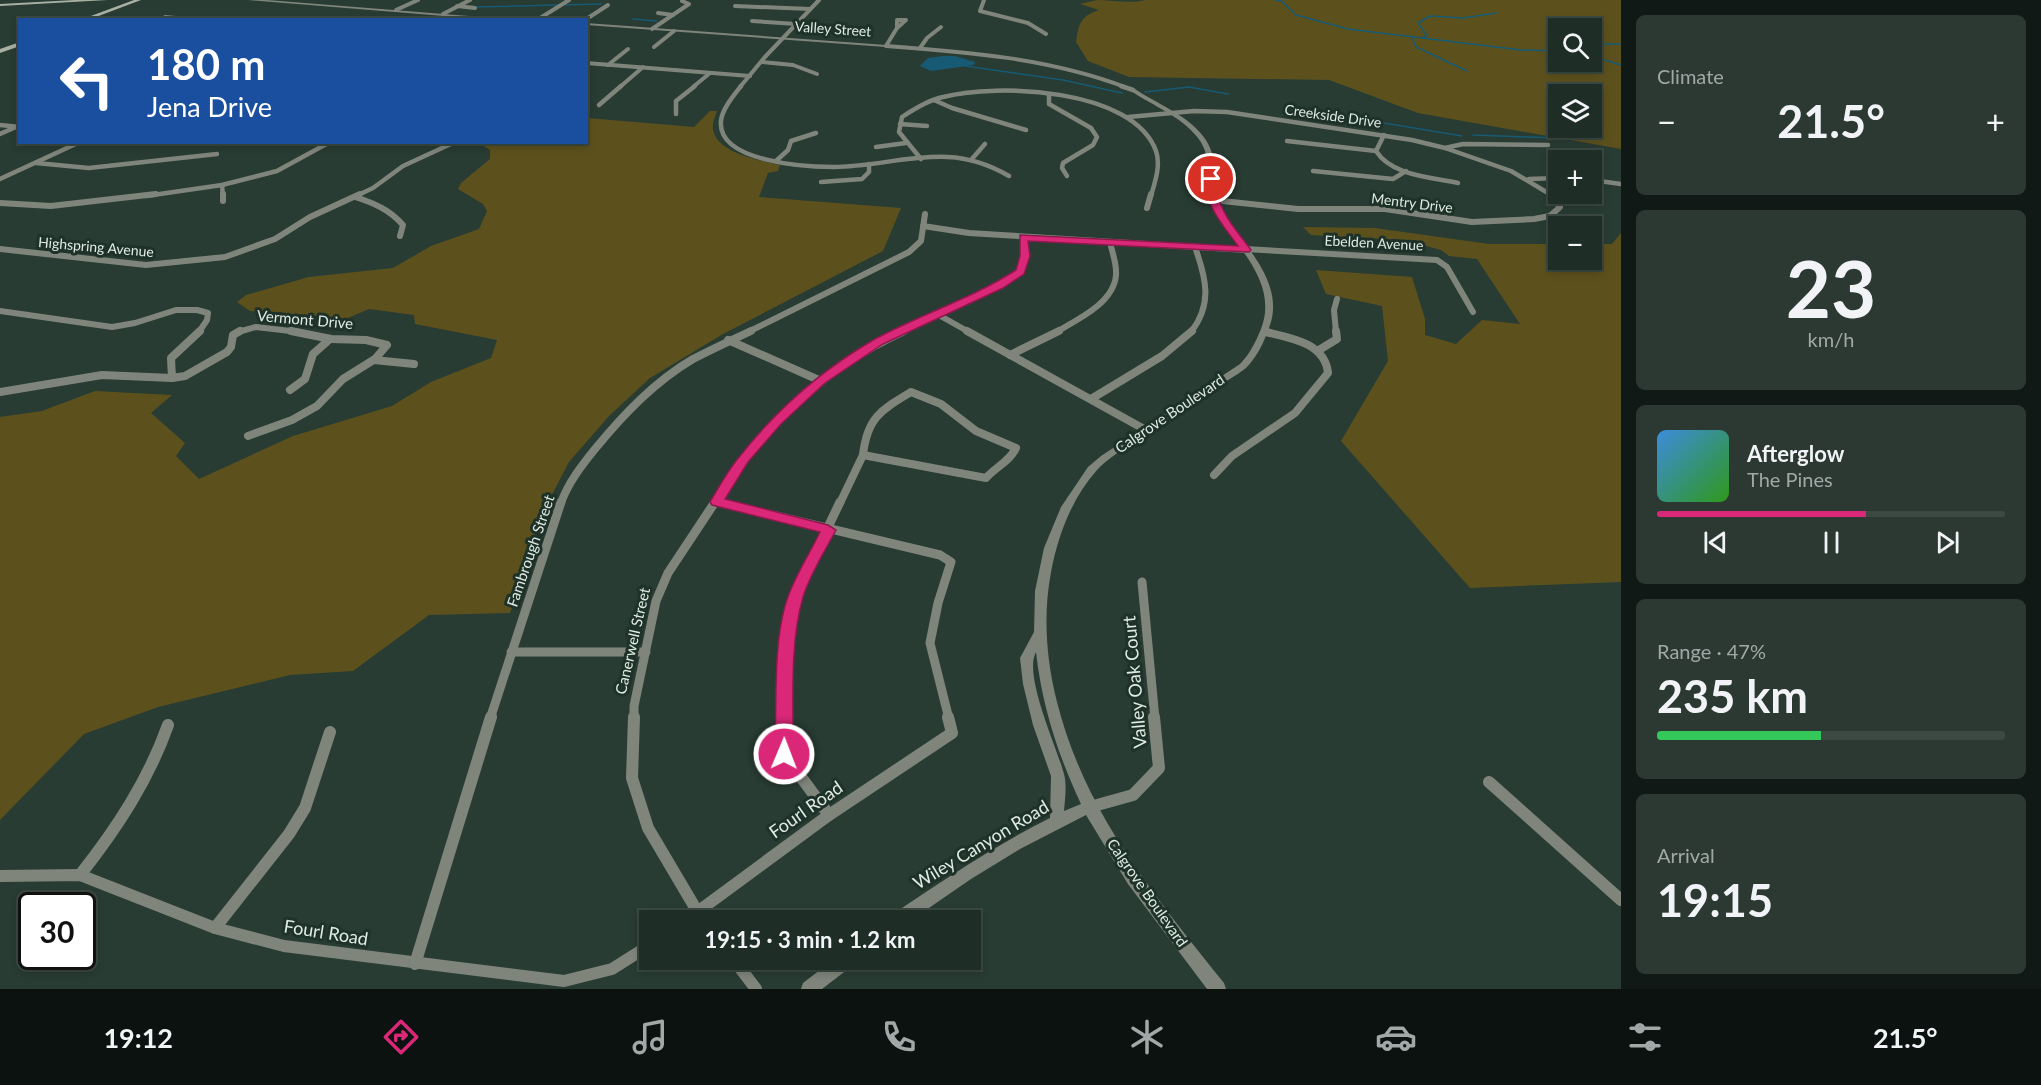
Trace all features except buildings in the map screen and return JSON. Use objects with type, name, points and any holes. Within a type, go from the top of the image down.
[{"type":"main road","points":[[0,5],[106,0]]},
{"type":"main road","points":[[88,18],[139,0]]},
{"type":"main road","points":[[97,18],[147,0]]},
{"type":"main road","points":[[0,49],[18,43]]},
{"type":"street","points":[[250,0],[493,18]]},
{"type":"street","points":[[396,10],[418,0]]},
{"type":"street","points":[[443,14],[470,0]]},
{"type":"street","points":[[540,18],[569,0]]},
{"type":"street","points":[[814,0],[819,0]]},
{"type":"street","points":[[819,0],[735,92],[724,109],[720,133],[725,141],[735,148],[776,161],[835,167],[952,157],[993,167],[1009,176]]},
{"type":"street","points":[[984,0],[980,12],[1028,23],[1046,34]]},
{"type":"street","points":[[652,29],[689,4],[682,1]]},
{"type":"street","points":[[588,18],[608,5]]},
{"type":"street","points":[[457,6],[475,8]]},
{"type":"street","points":[[735,6],[810,9]]},
{"type":"street","points":[[658,13],[673,15]]},
{"type":"street","points":[[165,17],[178,18]]},
{"type":"street","points":[[752,21],[796,24]]},
{"type":"street","name":"Valley Street","points":[[588,24],[885,46]]},
{"type":"street","points":[[920,48],[927,38],[941,27]]},
{"type":"street","points":[[885,46],[897,28]]},
{"type":"street","points":[[654,47],[674,31]]},
{"type":"street","name":"Calgrove Boulevard","points":[[885,46],[1033,61],[1083,72],[1133,90],[1173,113],[1189,124],[1207,147],[1212,163],[1213,200],[1219,214],[1260,269],[1268,292],[1269,312],[1266,332],[1248,361],[1144,429],[1093,469],[1060,518],[1047,551],[1040,586],[1039,634],[1044,678],[1069,759],[1090,807],[1131,875],[1218,989]]},
{"type":"street","points":[[608,65],[628,49]]},
{"type":"street","points":[[762,62],[793,65],[818,74]]},
{"type":"street","points":[[588,63],[750,76]]},
{"type":"street","points":[[598,105],[643,67]]},
{"type":"street","points":[[676,114],[676,101],[710,73]]},
{"type":"street","points":[[921,159],[899,132],[902,117],[917,106],[958,94],[982,92],[1008,91],[1078,99],[1128,117],[1143,129],[1157,152],[1155,180],[1147,208]]},
{"type":"street","points":[[1049,95],[1047,101],[1052,106],[1088,125],[1096,134],[1097,140],[1093,145],[1063,163],[1062,168],[1067,176]]},
{"type":"street","points":[[934,100],[952,108],[1026,130]]},
{"type":"street","name":"Creekside Drive","points":[[1128,117],[1173,113],[1237,113],[1384,135],[1445,148],[1529,179]]},
{"type":"street","points":[[900,124],[927,126]]},
{"type":"street","points":[[0,125],[18,127]]},
{"type":"street","points":[[0,134],[18,127]]},
{"type":"street","points":[[776,161],[788,150],[791,141],[816,133]]},
{"type":"street","points":[[1384,135],[1376,151],[1378,157],[1387,164],[1406,171],[1458,183]]},
{"type":"street","points":[[1287,141],[1376,151]]},
{"type":"street","points":[[876,147],[906,143]]},
{"type":"street","points":[[0,179],[76,144]]},
{"type":"street","points":[[0,202],[51,206],[93,203],[222,185],[277,171],[326,144]]},
{"type":"street","name":"Highspring Avenue","points":[[0,249],[146,266],[225,258],[275,239],[310,217],[373,188],[403,166],[451,144]]},
{"type":"street","points":[[971,160],[985,144]]},
{"type":"street","points":[[1445,148],[1463,144],[1548,145]]},
{"type":"street","points":[[36,163],[89,168],[217,154]]},
{"type":"street","points":[[821,182],[862,179],[869,172],[869,164]]},
{"type":"street","points":[[1313,171],[1393,179],[1406,171]]},
{"type":"street","points":[[1529,179],[1548,178]]},
{"type":"street","name":"Mentry Drive","points":[[1213,200],[1278,208],[1385,209],[1459,221],[1513,221],[1545,217],[1556,213],[1560,207],[1557,199],[1529,179]]},
{"type":"street","points":[[1602,181],[1621,184]]},
{"type":"street","points":[[222,185],[223,201]]},
{"type":"street","points":[[355,197],[381,206],[395,214],[403,225],[400,236]]},
{"type":"street","name":"Fambrough Street","points":[[415,964],[511,652],[564,494],[583,464],[624,414],[650,391],[692,360],[728,340],[909,252],[921,241],[925,214]]},
{"type":"street","name":"Ebelden Avenue","points":[[923,226],[969,233],[1023,237],[1437,260],[1447,267],[1473,312]]},
{"type":"street","name":"Canerwell Street","points":[[696,910],[648,828],[632,778],[634,706],[656,601],[668,573],[743,460],[769,429],[821,381],[879,342],[999,286],[1020,272],[1025,256],[1023,237]]},
{"type":"street","points":[[1010,355],[1092,312],[1107,295],[1116,279],[1110,242]]},
{"type":"street","points":[[1091,399],[1164,356],[1196,327],[1203,313],[1207,292],[1205,276],[1195,248]]},
{"type":"street","points":[[1319,350],[1337,339],[1334,310],[1337,299]]},
{"type":"street","points":[[0,311],[121,327],[180,309],[196,308],[208,313],[208,321],[203,328],[171,358],[172,378]]},
{"type":"street","points":[[937,314],[1144,429]]},
{"type":"street","name":"Vermont Drive","points":[[0,392],[102,375],[172,378],[185,376],[202,368],[231,347],[234,335],[241,330],[254,327],[288,329],[330,339],[355,338],[387,345],[374,360]]},
{"type":"street","points":[[1214,475],[1225,460],[1294,414],[1328,373],[1325,358],[1319,350],[1266,332]]},
{"type":"street","points":[[290,390],[305,379],[313,354],[330,339]]},
{"type":"street","points":[[728,340],[821,381]]},
{"type":"street","points":[[248,436],[273,429],[318,405],[345,377],[374,360],[414,364]]},
{"type":"street","points":[[829,815],[784,754],[786,661],[790,621],[796,594],[863,455],[865,433],[876,414],[911,392],[941,404],[976,431],[1016,448],[1011,458],[999,464],[986,478],[863,455]]},
{"type":"street","points":[[717,502],[828,530]]},
{"type":"street","name":"Fourl Road","points":[[709,910],[829,815],[952,733],[930,644],[938,603],[951,562],[940,555],[828,530]]},
{"type":"street","name":"Valley Oak Court","points":[[1090,807],[1133,795],[1159,768],[1142,582]]},
{"type":"street","points":[[1039,634],[1026,658],[1040,725],[1058,776],[1057,820]]},
{"type":"street","points":[[511,652],[646,652]]},
{"type":"street","points":[[80,875],[117,828],[158,753],[168,725]]},
{"type":"street","points":[[215,928],[289,834],[305,808],[330,732]]},
{"type":"street","points":[[1489,782],[1621,900]]},
{"type":"street","name":"Wiley Canyon Road","points":[[913,910],[1024,838],[1057,820],[1090,807]]},
{"type":"street","name":"Fourl Road","points":[[0,876],[80,875],[215,928],[284,946],[415,964],[564,981],[612,969],[639,952]]},
{"type":"street","points":[[742,970],[756,989]]},
{"type":"street","points":[[809,989],[833,970]]},
{"type":"shaded area","points":[[1097,0],[1128,2],[1146,0],[1621,0],[1621,149],[1559,138],[1602,138],[1602,84],[1548,84],[1548,136],[1418,113],[1329,80],[1129,77],[1088,61],[1076,42],[1078,30],[1084,18],[1099,10],[1080,4]]},
{"type":"shaded area","points":[[710,111],[717,111],[713,129],[722,144],[740,154],[780,165],[778,171],[768,173],[759,197],[901,208],[883,251],[723,334],[650,378],[609,416],[569,462],[542,514],[510,613],[429,615],[353,671],[290,675],[158,707],[84,734],[0,820],[0,417],[42,411],[95,391],[172,395],[151,413],[185,443],[176,456],[199,479],[293,436],[392,406],[431,382],[491,358],[497,340],[415,324],[414,315],[369,309],[348,318],[329,318],[250,311],[237,302],[246,295],[309,277],[393,268],[431,246],[479,229],[487,211],[483,204],[458,189],[461,183],[490,159],[490,150],[481,144],[588,144],[588,118],[694,127]]},
{"type":"shaded area","points":[[1303,227],[1375,228],[1489,244],[1548,244],[1548,270],[1602,270],[1602,244],[1612,244],[1621,233],[1621,582],[1470,588],[1341,441],[1388,361],[1382,306],[1326,294],[1316,270],[1412,277],[1425,319],[1425,335],[1456,344],[1482,320],[1520,324],[1477,259],[1449,256],[1441,250],[1404,240],[1311,235]]},
{"type":"water","points":[[955,56],[975,62],[974,65],[931,71],[920,66],[928,58]]},
{"type":"waterway","points":[[1276,0],[1283,2],[1296,15],[1348,29],[1521,50],[1548,51]]},
{"type":"waterway","points":[[474,7],[601,4]]},
{"type":"waterway","points":[[1423,37],[1427,36],[1418,23],[1430,16],[1463,18],[1496,13]]},
{"type":"waterway","points":[[633,19],[657,21]]},
{"type":"waterway","points":[[1412,38],[1416,47],[1467,71]]},
{"type":"waterway","points":[[1602,45],[1621,44]]},
{"type":"waterway","points":[[1602,59],[1621,65]]},
{"type":"waterway","points":[[965,66],[1063,80],[1122,93]]},
{"type":"waterway","points":[[1145,92],[1189,87],[1228,94]]},
{"type":"waterway","points":[[1287,104],[1300,109],[1462,136]]},
{"type":"waterway","points":[[1473,135],[1585,139]]},
{"type":"route","points":[[784,754],[786,661],[790,621],[796,594],[828,530],[717,502],[743,460],[776,421],[821,381],[879,342],[999,286],[1020,272],[1025,256],[1023,237],[1246,250],[1219,214],[1213,200],[1211,179]]}]
